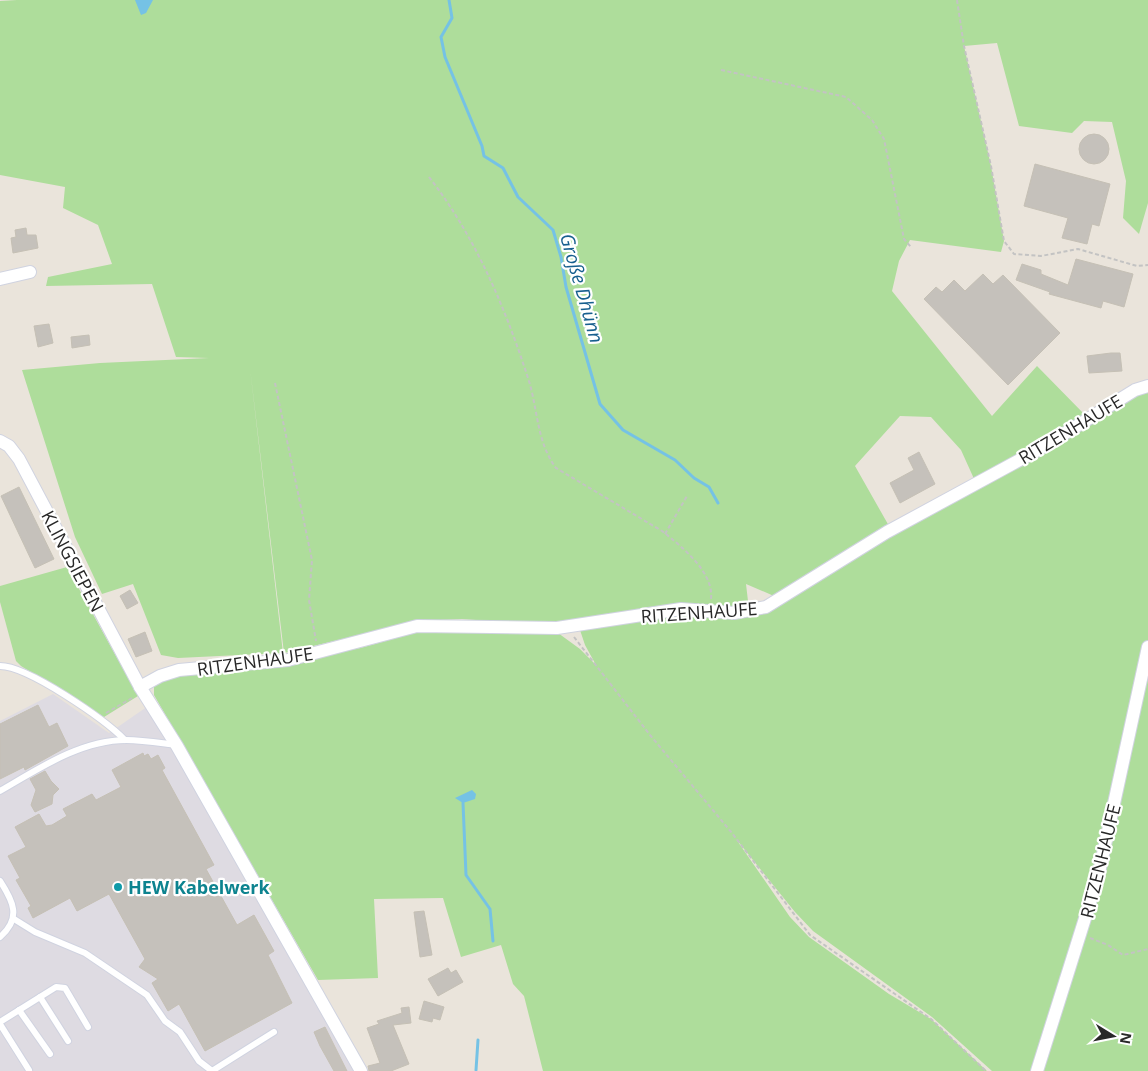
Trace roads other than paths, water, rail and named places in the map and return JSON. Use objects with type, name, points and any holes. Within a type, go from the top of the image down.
[{"type":"street","points":[[0,279],[30,272]]},
{"type":"street","name":"RITZENHAUFE","points":[[142,690],[160,676],[179,670],[288,660],[418,626],[568,626],[682,609],[734,613],[766,607],[887,532],[1038,450],[1135,390],[1148,386]]},
{"type":"street","name":"KLINGSIEPEN","points":[[0,441],[9,446],[19,460],[142,690],[177,746],[359,1070]]},
{"type":"street","name":"RITZENHAUFE","points":[[1037,1071],[1098,877],[1148,647]]},
{"type":"lane","points":[[0,666],[9,666],[36,677],[97,719],[109,725],[125,740]]},
{"type":"lane","points":[[0,791],[46,763],[97,744],[125,740],[177,746]]},
{"type":"lane","points":[[0,881],[12,900],[14,919],[0,937]]},
{"type":"lane","points":[[14,919],[34,932],[85,953],[147,994],[165,1021],[180,1032],[199,1061],[212,1071],[274,1032]]},
{"type":"lane","points":[[29,1070],[0,1023],[56,987],[64,988],[88,1027]]},
{"type":"lane","points":[[40,996],[68,1041]]},
{"type":"lane","points":[[19,1010],[50,1054]]},
{"type":"water","points":[[135,0],[153,0],[146,13],[141,15]]},
{"type":"water","points":[[472,790],[476,794],[475,799],[463,803],[455,798]]},
{"type":"waterway","name":"Große Dhünn","points":[[449,0],[452,18],[441,37],[445,57],[482,146],[484,156],[503,168],[518,197],[553,230],[561,257],[566,287],[600,404],[623,430],[675,460],[694,478],[709,487],[718,503]]},
{"type":"waterway","points":[[463,803],[466,875],[490,909],[493,941]]},
{"type":"waterway","points":[[476,1070],[478,1040]]},
{"type":"place","name":"HEW Kabelwerk","points":[[118,887]]}]
